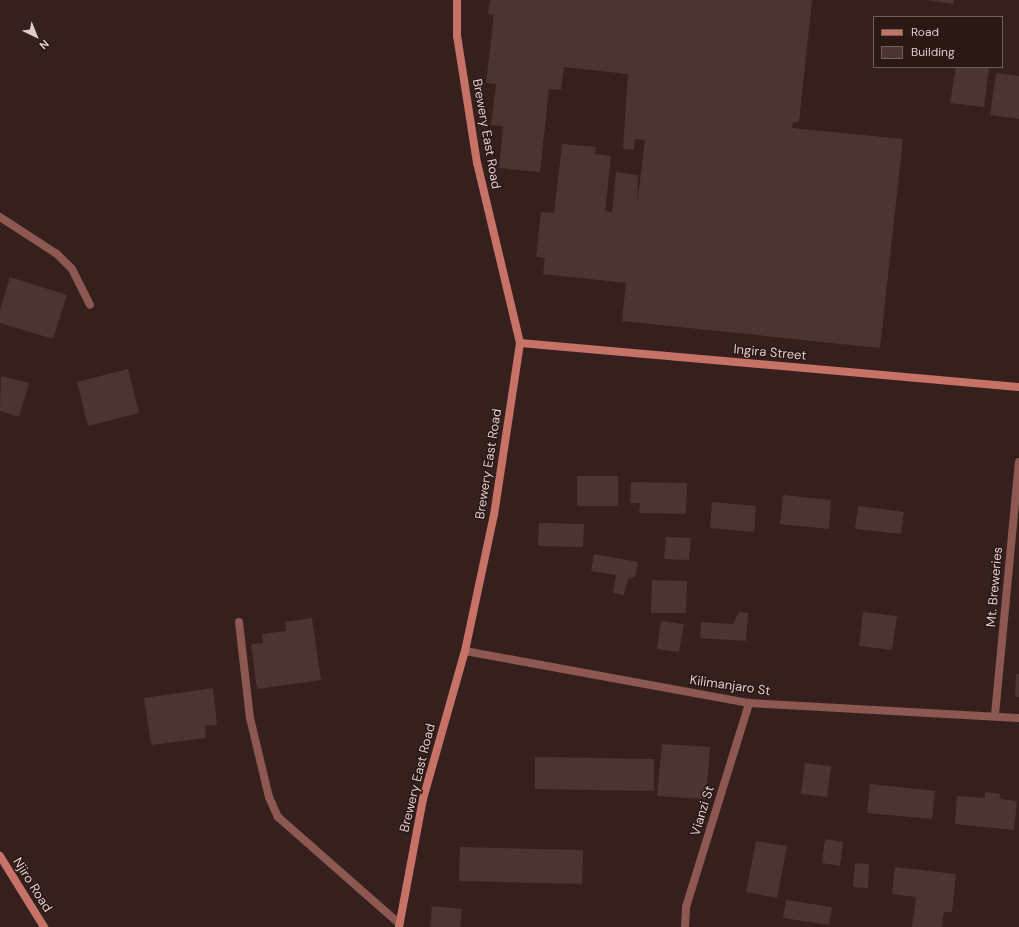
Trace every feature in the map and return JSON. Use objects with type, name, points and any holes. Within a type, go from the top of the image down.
[{"type":"street","name":"Brewery East Road","points":[[400,925],[423,799],[465,651],[494,515],[520,343],[477,163],[457,36],[457,0]]},
{"type":"street","points":[[0,217],[57,254],[72,269],[90,305]]},
{"type":"street","name":"Ingira Street","points":[[520,343],[1019,387]]},
{"type":"street","name":"Mt. Breweries","points":[[995,715],[1019,462]]},
{"type":"street","points":[[239,622],[250,718],[269,797],[278,817],[400,925]]},
{"type":"street","name":"Kilimanjaro St","points":[[465,651],[749,703],[995,715],[1019,718]]},
{"type":"street","name":"Vianzi St","points":[[685,927],[686,907],[749,703]]},
{"type":"street","name":"Njiro Road","points":[[0,856],[3,867],[44,927]]},
{"type":"building","points":[[490,0],[812,0],[799,122],[793,122],[792,128],[903,139],[880,348],[622,321],[626,283],[543,274],[545,258],[536,257],[541,212],[554,213],[562,144],[596,147],[595,154],[611,156],[605,211],[612,212],[616,172],[638,175],[637,205],[645,140],[635,139],[634,150],[623,149],[628,74],[564,67],[561,90],[549,89],[540,172],[499,168],[503,126],[491,125],[496,84],[486,83],[494,15],[488,14]]},
{"type":"building","points":[[926,0],[954,0],[953,4]]},
{"type":"building","points":[[956,68],[989,68],[984,107],[950,103]]},
{"type":"building","points":[[996,73],[1019,76],[1019,119],[990,115]]},
{"type":"building","points":[[10,277],[67,295],[53,339],[0,323],[0,310]]},
{"type":"building","points":[[128,369],[139,413],[88,426],[77,382]]},
{"type":"building","points":[[1,376],[29,383],[19,417],[0,411]]},
{"type":"building","points":[[577,476],[618,476],[618,506],[577,506]]},
{"type":"building","points":[[631,482],[687,483],[686,514],[639,513],[640,503],[630,503]]},
{"type":"building","points":[[783,495],[831,500],[829,529],[780,524]]},
{"type":"building","points":[[712,502],[756,506],[754,532],[710,528]]},
{"type":"building","points":[[858,506],[904,512],[901,534],[855,529]]},
{"type":"building","points":[[539,523],[584,524],[583,547],[538,546]]},
{"type":"building","points":[[666,537],[691,538],[689,560],[664,559]]},
{"type":"building","points":[[594,554],[638,562],[635,577],[628,579],[624,595],[613,593],[616,575],[591,571]]},
{"type":"building","points":[[652,580],[687,581],[686,613],[651,613]]},
{"type":"building","points":[[739,612],[748,613],[746,641],[700,638],[701,622],[733,624]]},
{"type":"building","points":[[863,612],[897,616],[892,650],[859,646]]},
{"type":"building","points":[[312,618],[321,680],[257,689],[251,644],[263,643],[262,634],[286,631],[285,622]]},
{"type":"building","points":[[661,621],[684,624],[679,652],[657,649]]},
{"type":"building","points":[[1016,674],[1019,674],[1019,697],[1015,697]]},
{"type":"building","points":[[213,688],[217,725],[205,726],[206,738],[151,745],[144,698]]},
{"type":"building","points":[[662,744],[710,747],[706,799],[657,796]]},
{"type":"building","points":[[535,757],[654,759],[654,791],[535,789]]},
{"type":"building","points":[[805,763],[831,766],[827,797],[801,794]]},
{"type":"building","points":[[870,784],[935,791],[932,819],[867,813]]},
{"type":"building","points":[[985,792],[1000,794],[1000,799],[1017,801],[1014,830],[955,824],[957,796],[985,798]]},
{"type":"building","points":[[825,839],[843,842],[840,866],[822,863]]},
{"type":"building","points":[[756,841],[787,846],[777,898],[746,892]]},
{"type":"building","points":[[460,847],[583,850],[582,884],[459,881]]},
{"type":"building","points":[[855,863],[869,864],[868,888],[853,887]]},
{"type":"building","points":[[895,867],[956,874],[952,912],[944,912],[942,927],[912,927],[916,897],[892,894]]},
{"type":"building","points":[[786,900],[832,907],[829,925],[783,918]]},
{"type":"building","points":[[432,906],[462,909],[460,927],[430,927]]}]
